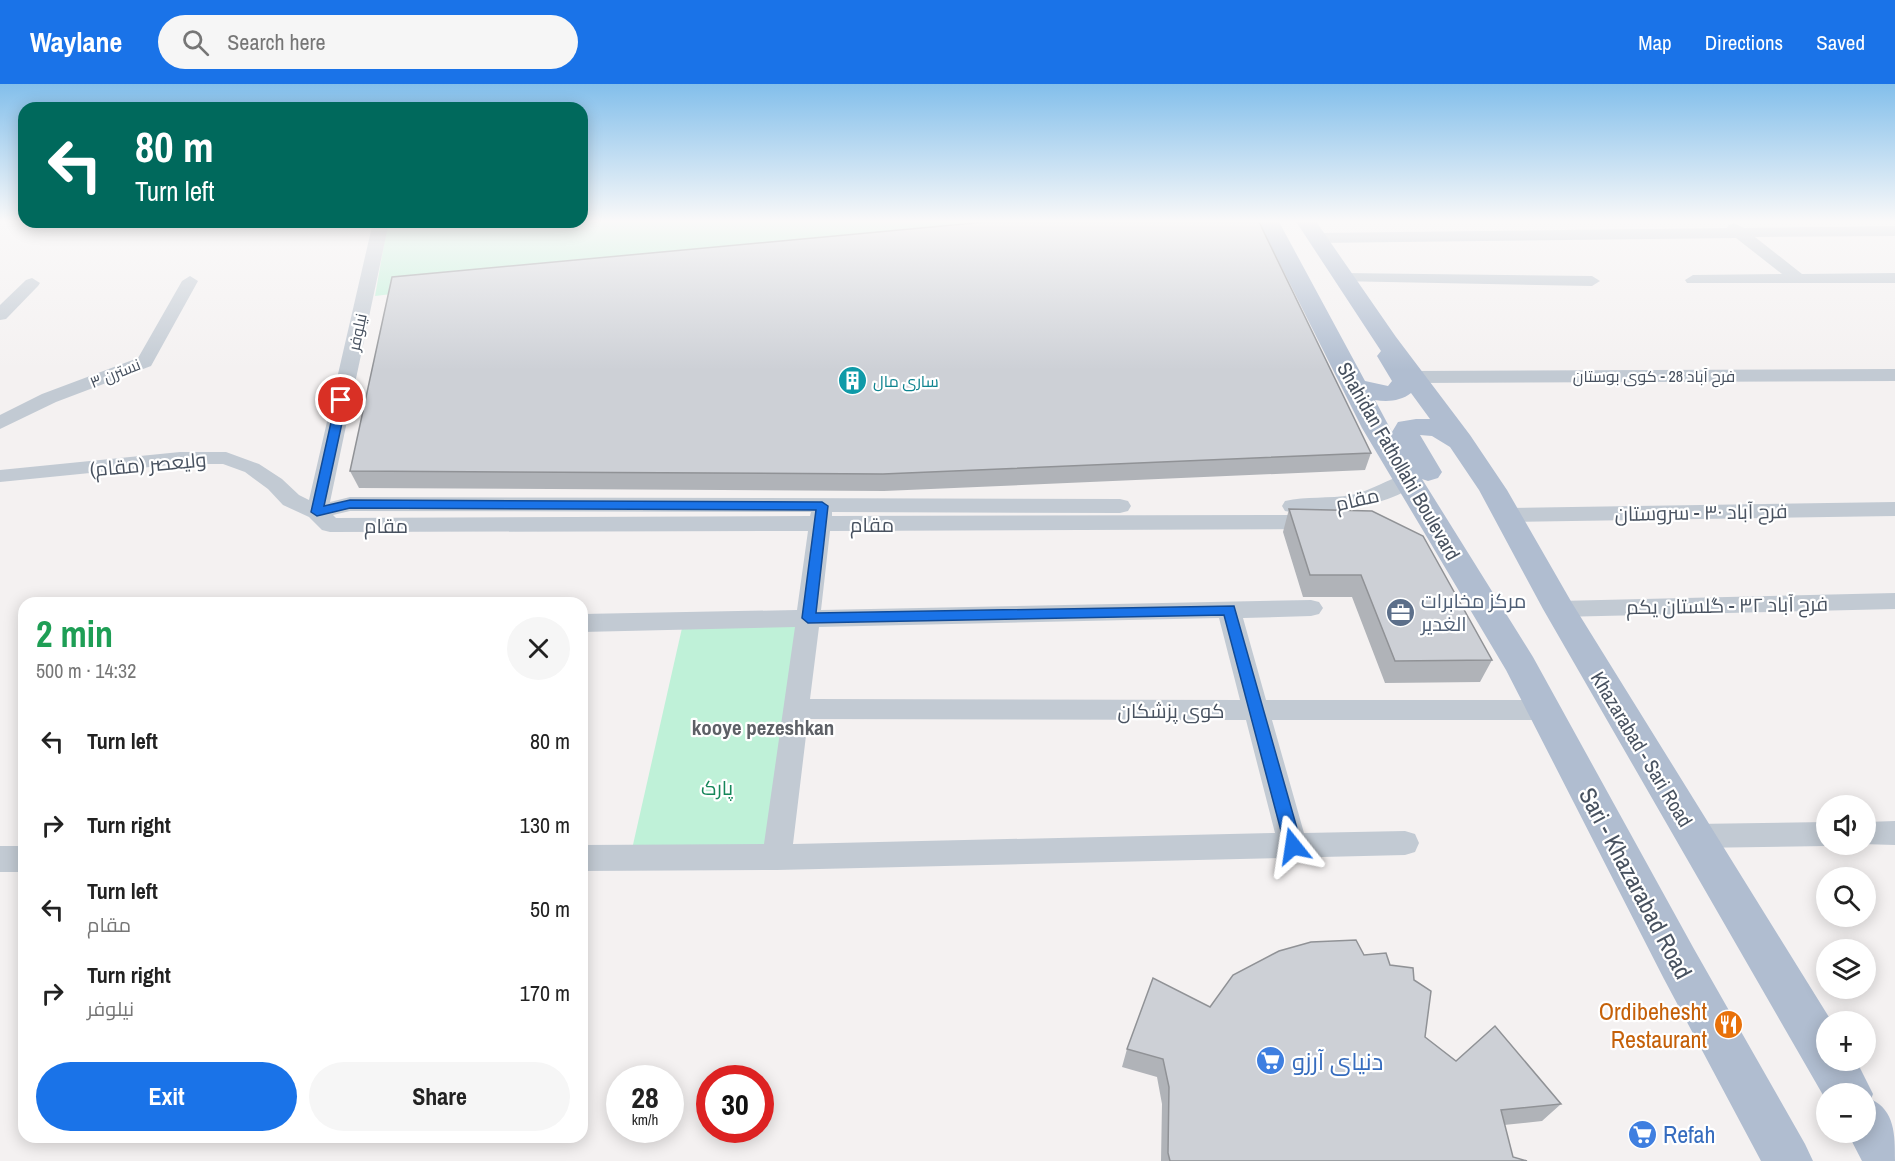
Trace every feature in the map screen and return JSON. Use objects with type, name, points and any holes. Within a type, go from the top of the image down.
[{"type":"main road","name":"Shahidan Fathollahi Boulevard","points":[[1294,270],[1376,428],[1521,666]]},
{"type":"main road","points":[[1338,270],[1460,441]]},
{"type":"main road","points":[[1354,386],[1371,392],[1396,393],[1403,388],[1405,381],[1366,320],[1365,309]]},
{"type":"main road","points":[[1460,441],[1442,429],[1430,426],[1408,428],[1406,434],[1498,593],[1521,666]]},
{"type":"main road","name":"Khazarabad - Sari Road","points":[[1460,441],[1507,514],[1559,609],[1816,1038]]},
{"type":"main road","name":"Sari - Khazarabad Road","points":[[1521,666],[1679,964],[1788,1161]]},
{"type":"main road","points":[[1876,1138],[1890,1161]]},
{"type":"street","name":"نیلوفر","points":[[317,512],[370,270]]},
{"type":"street","points":[[1787,270],[1798,279]]},
{"type":"street","points":[[1343,278],[1592,281]]},
{"type":"street","points":[[1693,280],[1895,278]]},
{"type":"street","name":"نسترن ۳","points":[[0,423],[49,398],[145,362],[190,281]]},
{"type":"street","points":[[0,315],[32,283]]},
{"type":"street","name":"فرح آباد 28 - کوی بوستان","points":[[1413,377],[1895,375]]},
{"type":"street","name":"ولیعصر (مقام)","points":[[0,476],[180,458],[226,458],[252,468],[275,484],[291,500],[317,512]]},
{"type":"street","name":"مقام","points":[[317,512],[330,525],[1336,506],[1381,495],[1408,480]]},
{"type":"street","name":"فرح آباد ۳۰ - سروستان","points":[[1507,514],[1895,509]]},
{"type":"street","points":[[777,857],[821,515]]},
{"type":"street","name":"مقام","points":[[821,515],[1359,523]]},
{"type":"street","points":[[1413,534],[1446,546]]},
{"type":"street","name":"فرح آباد ۳۲ - گلستان یکم","points":[[1559,609],[1895,601]]},
{"type":"street","points":[[588,623],[1311,608]]},
{"type":"street","points":[[1229,610],[1258,710],[1293,846]]},
{"type":"street","name":"کوی پزشکان","points":[[797,709],[1544,710]]},
{"type":"street","points":[[1876,834],[1895,833]]},
{"type":"street","points":[[1694,836],[1816,834]]},
{"type":"street","points":[[588,858],[777,857],[1405,843]]},
{"type":"street","points":[[0,859],[18,859]]},
{"type":"green space","points":[[380,270],[589,270],[375,296]]},
{"type":"green space","name":"پارک","points":[[807,625],[777,857],[630,858],[682,628]]},
{"type":"building","name":"ساری مال","points":[[465,270],[1282,270],[1371,453],[883,474],[350,471],[392,277]]},
{"type":"building","name":"مرکز مخابرات الغدیر","points":[[1289,509],[1372,511],[1423,536],[1492,660],[1395,661],[1361,575],[1310,575]]},
{"type":"building","name":"دنیای آرزو","points":[[1356,940],[1364,955],[1386,953],[1390,965],[1413,968],[1414,980],[1431,991],[1425,1037],[1456,1061],[1495,1026],[1561,1104],[1501,1110],[1513,1157],[1527,1161],[1170,1161],[1168,1153],[1169,1087],[1163,1059],[1127,1049],[1153,978],[1210,1007],[1233,975],[1279,951],[1311,942]]},
{"type":"place","name":"ساری مال","points":[[852,381]]},
{"type":"place","name":"مرکز مخابرات الغدیر","points":[[1400,612]]},
{"type":"place","name":"Ordibehesht Restaurant","points":[[1728,1025]]},
{"type":"place","name":"دنیای آرزو","points":[[1271,1061]]},
{"type":"place","name":"Refah","points":[[1642,1134]]},
{"type":"district","name":"kooye pezeshkan","points":[[763,727]]},
{"type":"route","points":[[341,400],[317,512],[350,504],[822,506],[808,618],[1229,610],[1258,710],[1293,846]]}]
